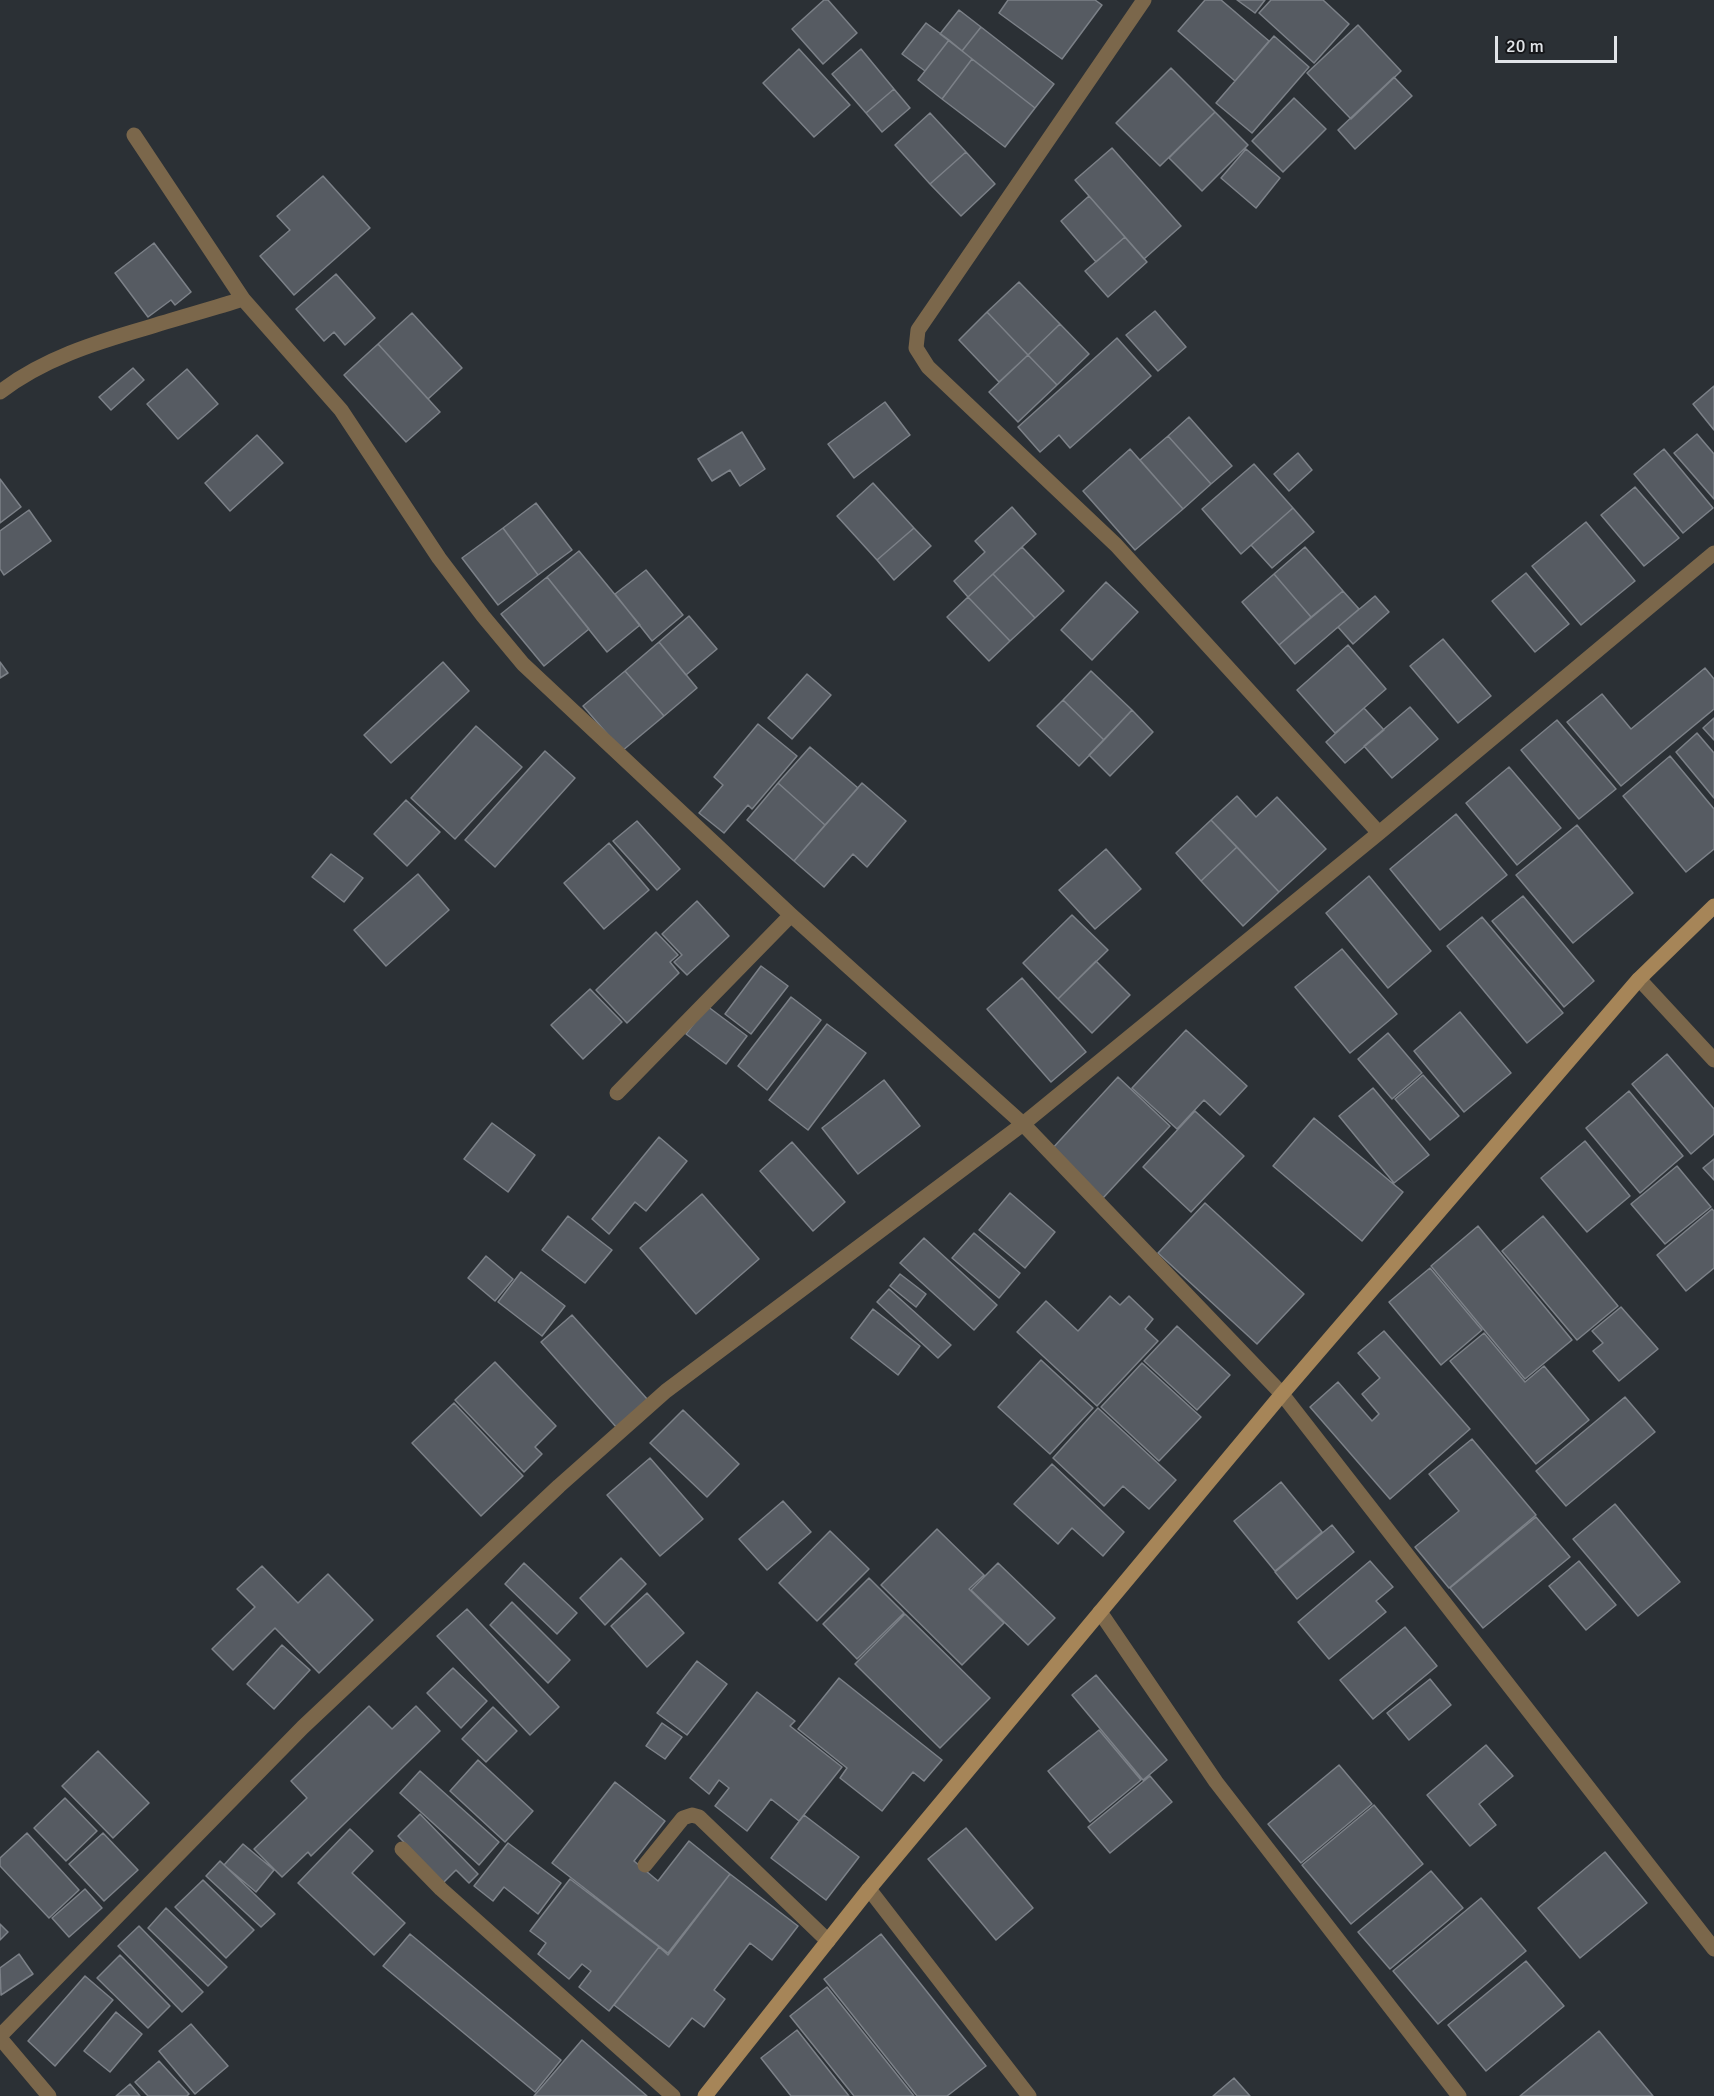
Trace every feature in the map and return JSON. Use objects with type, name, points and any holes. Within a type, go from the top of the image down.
[{"type":"street","points":[[1144,0],[918,330],[916,348],[928,367],[1116,545],[1379,833]]},
{"type":"street","points":[[134,135],[243,299],[341,410],[439,558],[523,664],[791,915],[1023,1124],[1282,1394],[1714,1949]]},
{"type":"street","points":[[0,392],[20,376],[49,361],[104,340],[243,299]]},
{"type":"street","points":[[49,2096],[0,2037],[303,1727],[558,1486],[666,1391],[1023,1124],[1379,833],[1714,553]]},
{"type":"street","points":[[705,2096],[869,1889],[1282,1394],[1639,979],[1714,906]]},
{"type":"street","points":[[617,1093],[791,915]]},
{"type":"street","points":[[1639,979],[1714,1060]]},
{"type":"street","points":[[1100,1612],[1216,1782],[1459,2096]]},
{"type":"street","points":[[645,1865],[683,1818],[692,1815],[699,1816],[828,1941]]},
{"type":"street","points":[[402,1849],[441,1889],[674,2096]]},
{"type":"street","points":[[869,1889],[1029,2096]]},
{"type":"building","points":[[824,0],[828,0],[857,33],[823,64],[792,29]]},
{"type":"building","points":[[1008,0],[1095,0],[1102,5],[1062,59],[999,13]]},
{"type":"building","points":[[1205,0],[1221,0],[1269,41],[1235,81],[1178,31]]},
{"type":"building","points":[[1237,0],[1265,0],[1255,13]]},
{"type":"building","points":[[1271,0],[1323,0],[1349,24],[1314,63],[1259,13]]},
{"type":"building","points":[[959,10],[981,27],[962,51],[940,34]]},
{"type":"building","points":[[926,23],[949,40],[925,71],[902,54]]},
{"type":"building","points":[[1358,25],[1401,71],[1351,119],[1307,73]]},
{"type":"building","points":[[981,27],[1054,84],[1035,108],[962,51]]},
{"type":"building","points":[[1274,36],[1309,67],[1252,133],[1216,103]]},
{"type":"building","points":[[949,40],[972,59],[942,99],[918,80]]},
{"type":"building","points":[[799,49],[850,105],[814,137],[763,83]]},
{"type":"building","points":[[861,49],[894,89],[866,113],[832,74]]},
{"type":"building","points":[[972,59],[1035,108],[1005,147],[942,99]]},
{"type":"building","points":[[1171,68],[1215,112],[1160,166],[1116,123]]},
{"type":"building","points":[[1394,77],[1412,96],[1355,149],[1338,130]]},
{"type":"building","points":[[894,89],[910,108],[882,132],[866,113]]},
{"type":"building","points":[[1294,98],[1326,129],[1283,172],[1252,141]]},
{"type":"building","points":[[1215,112],[1248,145],[1202,191],[1169,158]]},
{"type":"building","points":[[930,113],[966,152],[930,184],[895,145]]},
{"type":"building","points":[[1112,148],[1181,226],[1144,259],[1075,180]]},
{"type":"building","points":[[1246,149],[1280,178],[1256,208],[1221,178]]},
{"type":"building","points":[[966,152],[995,184],[961,216],[930,184]]},
{"type":"building","points":[[323,176],[370,228],[294,295],[260,256],[290,230],[277,216]]},
{"type":"building","points":[[1089,196],[1125,237],[1096,262],[1061,221]]},
{"type":"building","points":[[1125,237],[1147,262],[1108,297],[1085,271]]},
{"type":"building","points":[[154,243],[191,292],[175,305],[171,300],[148,317],[115,273]]},
{"type":"building","points":[[336,274],[375,318],[345,345],[334,332],[324,341],[296,309]]},
{"type":"building","points":[[1019,282],[1060,324],[1028,355],[987,312]]},
{"type":"building","points":[[1155,311],[1186,347],[1158,371],[1126,335]]},
{"type":"building","points":[[987,312],[1028,355],[999,382],[959,340]]},
{"type":"building","points":[[412,313],[462,368],[428,399],[378,344]]},
{"type":"building","points":[[1060,324],[1089,354],[1057,385],[1028,355]]},
{"type":"building","points":[[1117,338],[1151,376],[1070,448],[1059,435],[1040,452],[1018,427]]},
{"type":"building","points":[[378,344],[440,412],[406,442],[344,375]]},
{"type":"building","points":[[1028,355],[1057,385],[1018,422],[989,392]]},
{"type":"building","points":[[133,368],[144,380],[111,410],[99,397]]},
{"type":"building","points":[[187,369],[218,404],[178,439],[147,404]]},
{"type":"building","points":[[1714,386],[1714,430],[1693,404]]},
{"type":"building","points":[[885,402],[910,435],[854,478],[828,444]]},
{"type":"building","points":[[1189,417],[1232,466],[1211,484],[1168,436]]},
{"type":"building","points":[[742,432],[765,469],[740,486],[730,470],[712,481],[698,459]]},
{"type":"building","points":[[1697,434],[1714,454],[1714,499],[1674,453]]},
{"type":"building","points":[[257,435],[283,463],[230,511],[205,483]]},
{"type":"building","points":[[1168,436],[1211,484],[1183,509],[1140,460]]},
{"type":"building","points":[[1130,449],[1183,509],[1135,550],[1083,491]]},
{"type":"building","points":[[1664,449],[1713,508],[1683,533],[1634,474]]},
{"type":"building","points":[[1298,453],[1312,470],[1289,491],[1274,474]]},
{"type":"building","points":[[1254,464],[1293,508],[1241,554],[1202,509]]},
{"type":"building","points":[[0,479],[21,507],[0,523]]},
{"type":"building","points":[[873,483],[914,528],[877,560],[837,516]]},
{"type":"building","points":[[1635,487],[1679,538],[1644,566],[1601,515]]},
{"type":"building","points":[[536,503],[572,550],[538,575],[503,528]]},
{"type":"building","points":[[1012,507],[1036,534],[968,597],[954,581],[985,552],[975,541]]},
{"type":"building","points":[[1293,508],[1314,532],[1272,568],[1251,545]]},
{"type":"building","points":[[29,510],[51,541],[4,575],[0,569],[0,531]]},
{"type":"building","points":[[1586,522],[1635,581],[1581,625],[1532,566]]},
{"type":"building","points":[[503,528],[538,575],[498,605],[462,558]]},
{"type":"building","points":[[914,528],[931,546],[894,580],[877,560]]},
{"type":"building","points":[[1022,547],[1064,591],[1035,618],[993,574]]},
{"type":"building","points":[[1305,547],[1343,591],[1311,617],[1274,574]]},
{"type":"building","points":[[579,551],[640,625],[607,652],[547,577]]},
{"type":"building","points":[[646,570],[683,615],[652,641],[615,594]]},
{"type":"building","points":[[1526,573],[1569,624],[1535,652],[1492,601]]},
{"type":"building","points":[[993,574],[1035,618],[1010,641],[968,597]]},
{"type":"building","points":[[1274,574],[1311,617],[1279,645],[1242,602]]},
{"type":"building","points":[[547,577],[589,629],[544,666],[501,614]]},
{"type":"building","points":[[1106,582],[1138,612],[1092,660],[1061,630]]},
{"type":"building","points":[[1343,591],[1359,609],[1295,664],[1279,645]]},
{"type":"building","points":[[1375,596],[1389,612],[1353,644],[1338,627]]},
{"type":"building","points":[[968,597],[1010,641],[989,661],[947,617]]},
{"type":"building","points":[[689,616],[717,649],[686,675],[659,642]]},
{"type":"building","points":[[1443,639],[1491,696],[1458,723],[1410,666]]},
{"type":"building","points":[[659,642],[697,688],[664,716],[625,671]]},
{"type":"building","points":[[1348,645],[1386,689],[1335,733],[1297,690]]},
{"type":"building","points":[[0,662],[8,673],[0,678]]},
{"type":"building","points":[[443,662],[469,691],[391,763],[364,735]]},
{"type":"building","points":[[1705,668],[1714,679],[1714,709],[1621,786],[1567,722],[1602,694],[1631,729]]},
{"type":"building","points":[[625,671],[664,716],[622,751],[583,706]]},
{"type":"building","points":[[1091,671],[1132,710],[1104,740],[1063,700]]},
{"type":"building","points":[[807,674],[831,695],[792,739],[768,718]]},
{"type":"building","points":[[1063,700],[1104,740],[1079,766],[1037,726]]},
{"type":"building","points":[[1410,707],[1438,739],[1392,778],[1364,746]]},
{"type":"building","points":[[1364,708],[1384,730],[1345,763],[1326,742]]},
{"type":"building","points":[[1132,710],[1153,732],[1110,776],[1089,755]]},
{"type":"building","points":[[1714,718],[1714,740],[1703,728]]},
{"type":"building","points":[[1557,720],[1616,789],[1579,819],[1521,750]]},
{"type":"building","points":[[758,724],[797,756],[752,809],[748,805],[724,833],[699,813],[723,785],[714,777]]},
{"type":"building","points":[[476,726],[522,767],[455,839],[411,798]]},
{"type":"building","points":[[1697,733],[1714,753],[1714,798],[1676,752]]},
{"type":"building","points":[[810,747],[858,788],[825,825],[778,783]]},
{"type":"building","points":[[545,751],[575,778],[495,867],[465,840]]},
{"type":"building","points":[[1670,756],[1714,809],[1714,849],[1686,872],[1623,796]]},
{"type":"building","points":[[1509,767],[1561,828],[1517,865],[1466,803]]},
{"type":"building","points":[[778,783],[825,825],[794,861],[747,820]]},
{"type":"building","points":[[862,783],[906,821],[867,867],[853,854],[824,887],[794,861]]},
{"type":"building","points":[[1237,796],[1256,817],[1277,797],[1326,849],[1279,892],[1211,820]]},
{"type":"building","points":[[406,800],[440,832],[407,866],[374,834]]},
{"type":"building","points":[[1456,814],[1507,875],[1440,930],[1390,869]]},
{"type":"building","points":[[1211,820],[1237,847],[1201,881],[1176,853]]},
{"type":"building","points":[[637,821],[680,869],[657,890],[613,841]]},
{"type":"building","points":[[1577,825],[1633,893],[1573,943],[1516,875]]},
{"type":"building","points":[[609,843],[649,890],[604,929],[564,883]]},
{"type":"building","points":[[1237,847],[1279,892],[1243,926],[1201,881]]},
{"type":"building","points":[[1106,849],[1141,889],[1095,929],[1059,890]]},
{"type":"building","points":[[331,854],[363,878],[344,902],[312,877]]},
{"type":"building","points":[[418,874],[449,910],[386,966],[354,930]]},
{"type":"building","points":[[1369,876],[1431,951],[1388,988],[1326,913]]},
{"type":"building","points":[[1523,896],[1594,981],[1564,1007],[1492,921]]},
{"type":"building","points":[[697,901],[729,936],[687,975],[674,962],[682,955],[662,934]]},
{"type":"building","points":[[1072,915],[1108,950],[1058,999],[1023,963]]},
{"type":"building","points":[[1482,917],[1563,1013],[1527,1043],[1447,946]]},
{"type":"building","points":[[656,932],[678,955],[670,962],[679,973],[627,1023],[596,990]]},
{"type":"building","points":[[1342,949],[1397,1014],[1350,1053],[1295,987]]},
{"type":"building","points":[[1096,961],[1130,995],[1092,1033],[1058,999]]},
{"type":"building","points":[[761,966],[788,986],[751,1034],[725,1014]]},
{"type":"building","points":[[1022,978],[1086,1052],[1051,1082],[987,1009]]},
{"type":"building","points":[[590,989],[622,1022],[583,1059],[551,1025]]},
{"type":"building","points":[[791,997],[821,1020],[767,1090],[738,1066]]},
{"type":"building","points":[[707,1006],[747,1036],[726,1064],[686,1034]]},
{"type":"building","points":[[1460,1012],[1511,1073],[1464,1112],[1414,1051]]},
{"type":"building","points":[[827,1024],[866,1053],[808,1130],[769,1100]]},
{"type":"building","points":[[1186,1030],[1247,1086],[1220,1115],[1204,1100],[1177,1129],[1132,1088]]},
{"type":"building","points":[[1388,1033],[1422,1073],[1392,1099],[1358,1059]]},
{"type":"building","points":[[1667,1054],[1714,1109],[1714,1134],[1691,1154],[1632,1084]]},
{"type":"building","points":[[1423,1075],[1459,1116],[1430,1140],[1395,1099]]},
{"type":"building","points":[[1118,1077],[1170,1126],[1103,1198],[1051,1150]]},
{"type":"building","points":[[884,1080],[920,1126],[858,1174],[822,1128]]},
{"type":"building","points":[[1373,1088],[1429,1155],[1394,1183],[1339,1116]]},
{"type":"building","points":[[1629,1091],[1683,1156],[1640,1193],[1586,1128]]},
{"type":"building","points":[[1195,1111],[1244,1156],[1191,1212],[1143,1167]]},
{"type":"building","points":[[1314,1118],[1403,1192],[1362,1241],[1273,1166]]},
{"type":"building","points":[[492,1123],[535,1155],[508,1192],[464,1159]]},
{"type":"building","points":[[659,1137],[687,1161],[646,1211],[635,1202],[609,1234],[592,1219]]},
{"type":"building","points":[[1585,1141],[1630,1196],[1587,1232],[1541,1178]]},
{"type":"building","points":[[792,1142],[845,1202],[813,1231],[760,1171]]},
{"type":"building","points":[[1714,1159],[1714,1180],[1703,1168]]},
{"type":"building","points":[[1677,1166],[1711,1207],[1665,1244],[1631,1204]]},
{"type":"building","points":[[1010,1193],[1055,1232],[1025,1268],[979,1230]]},
{"type":"building","points":[[702,1194],[759,1259],[696,1314],[640,1248]]},
{"type":"building","points":[[1205,1203],[1304,1294],[1257,1344],[1158,1253]]},
{"type":"building","points":[[1712,1209],[1714,1211],[1714,1268],[1686,1291],[1657,1255]]},
{"type":"building","points":[[568,1216],[612,1250],[585,1283],[542,1250]]},
{"type":"building","points":[[1543,1216],[1618,1306],[1577,1340],[1502,1251]]},
{"type":"building","points":[[1478,1226],[1572,1340],[1525,1379],[1431,1266]]},
{"type":"building","points":[[974,1233],[1020,1273],[999,1298],[952,1258]]},
{"type":"building","points":[[924,1238],[997,1305],[974,1330],[900,1263]]},
{"type":"building","points":[[486,1256],[513,1279],[495,1301],[468,1278]]},
{"type":"building","points":[[1430,1268],[1482,1330],[1441,1365],[1389,1302]]},
{"type":"building","points":[[521,1272],[565,1306],[542,1336],[498,1302]]},
{"type":"building","points":[[900,1274],[926,1294],[916,1307],[890,1286]]},
{"type":"building","points":[[889,1289],[951,1345],[938,1358],[877,1302]]},
{"type":"building","points":[[1110,1296],[1120,1305],[1129,1296],[1153,1319],[1145,1329],[1158,1341],[1097,1406],[1017,1332],[1046,1301],[1078,1331]]},
{"type":"building","points":[[1621,1307],[1658,1349],[1619,1381],[1593,1351],[1603,1343],[1592,1331]]},
{"type":"building","points":[[873,1309],[920,1346],[898,1375],[851,1338]]},
{"type":"building","points":[[572,1315],[648,1400],[617,1428],[541,1342]]},
{"type":"building","points":[[1177,1326],[1230,1375],[1197,1410],[1144,1361]]},
{"type":"building","points":[[1384,1331],[1470,1429],[1390,1499],[1310,1407],[1338,1382],[1372,1421],[1379,1414],[1362,1394],[1380,1378],[1358,1353]]},
{"type":"building","points":[[1484,1333],[1525,1382],[1544,1366],[1589,1420],[1536,1464],[1450,1361]]},
{"type":"building","points":[[1041,1360],[1093,1408],[1050,1454],[998,1407]]},
{"type":"building","points":[[495,1362],[556,1426],[535,1447],[542,1454],[524,1472],[455,1400]]},
{"type":"building","points":[[1142,1363],[1201,1417],[1159,1461],[1101,1407]]},
{"type":"building","points":[[1625,1397],[1655,1432],[1566,1506],[1536,1471]]},
{"type":"building","points":[[454,1403],[523,1476],[481,1516],[412,1443]]},
{"type":"building","points":[[1098,1408],[1176,1480],[1149,1509],[1123,1486],[1104,1506],[1053,1458]]},
{"type":"building","points":[[683,1410],[739,1464],[707,1497],[650,1443]]},
{"type":"building","points":[[1472,1439],[1536,1515],[1449,1588],[1415,1547],[1459,1511],[1429,1474]]},
{"type":"building","points":[[650,1458],[703,1519],[660,1556],[607,1495]]},
{"type":"building","points":[[1052,1464],[1124,1532],[1103,1556],[1072,1528],[1058,1544],[1014,1504]]},
{"type":"building","points":[[1281,1482],[1322,1532],[1275,1571],[1234,1521]]},
{"type":"building","points":[[783,1501],[811,1532],[767,1570],[739,1539]]},
{"type":"building","points":[[1615,1504],[1680,1582],[1638,1616],[1573,1539]]},
{"type":"building","points":[[1536,1517],[1570,1557],[1483,1628],[1450,1588]]},
{"type":"building","points":[[1332,1525],[1354,1552],[1297,1599],[1275,1572]]},
{"type":"building","points":[[937,1529],[984,1575],[969,1589],[1004,1623],[962,1665],[881,1585]]},
{"type":"building","points":[[830,1531],[869,1569],[817,1621],[779,1583]]},
{"type":"building","points":[[621,1558],[646,1584],[605,1625],[580,1598]]},
{"type":"building","points":[[1370,1561],[1393,1587],[1376,1601],[1386,1612],[1329,1659],[1298,1622]]},
{"type":"building","points":[[1579,1561],[1616,1605],[1586,1630],[1549,1586]]},
{"type":"building","points":[[524,1563],[577,1613],[557,1634],[505,1584]]},
{"type":"building","points":[[998,1563],[1055,1618],[1028,1645],[971,1590]]},
{"type":"building","points":[[262,1566],[298,1603],[328,1574],[373,1620],[319,1673],[275,1628],[233,1670],[212,1649],[255,1607],[237,1589]]},
{"type":"building","points":[[869,1578],[904,1613],[857,1659],[823,1624]]},
{"type":"building","points":[[647,1593],[684,1633],[647,1667],[611,1626]]},
{"type":"building","points":[[512,1602],[570,1660],[548,1683],[490,1625]]},
{"type":"building","points":[[467,1609],[559,1707],[530,1735],[437,1636]]},
{"type":"building","points":[[905,1614],[990,1698],[940,1748],[855,1664]]},
{"type":"building","points":[[1405,1627],[1437,1666],[1373,1719],[1340,1680]]},
{"type":"building","points":[[282,1645],[310,1670],[274,1709],[247,1684]]},
{"type":"building","points":[[697,1661],[727,1684],[687,1735],[657,1713]]},
{"type":"building","points":[[453,1668],[487,1701],[461,1728],[427,1693]]},
{"type":"building","points":[[1096,1675],[1167,1760],[1143,1780],[1072,1695]]},
{"type":"building","points":[[839,1678],[942,1760],[924,1781],[913,1772],[882,1811],[840,1778],[847,1768],[798,1729]]},
{"type":"building","points":[[1430,1679],[1451,1705],[1409,1740],[1387,1713]]},
{"type":"building","points":[[757,1692],[795,1721],[790,1726],[842,1767],[799,1821],[771,1799],[747,1831],[715,1806],[729,1788],[719,1780],[709,1794],[690,1778]]},
{"type":"building","points":[[369,1706],[392,1729],[416,1706],[440,1731],[311,1856],[308,1852],[282,1877],[254,1849],[307,1798],[291,1781]]},
{"type":"building","points":[[493,1707],[517,1731],[486,1762],[462,1739]]},
{"type":"building","points":[[662,1723],[682,1737],[665,1759],[646,1746]]},
{"type":"building","points":[[1099,1730],[1141,1780],[1090,1822],[1048,1771]]},
{"type":"building","points":[[1486,1745],[1513,1776],[1479,1804],[1496,1825],[1470,1846],[1427,1795]]},
{"type":"building","points":[[98,1751],[149,1803],[113,1838],[62,1786]]},
{"type":"building","points":[[478,1760],[533,1811],[505,1842],[450,1791]]},
{"type":"building","points":[[1339,1765],[1372,1804],[1301,1863],[1268,1824]]},
{"type":"building","points":[[420,1771],[499,1842],[479,1865],[400,1793]]},
{"type":"building","points":[[1150,1776],[1172,1802],[1110,1853],[1088,1827]]},
{"type":"building","points":[[615,1782],[665,1821],[634,1861],[658,1881],[689,1841],[730,1874],[668,1953],[552,1863]]},
{"type":"building","points":[[65,1798],[97,1831],[66,1861],[34,1828]]},
{"type":"building","points":[[1374,1805],[1423,1864],[1351,1924],[1302,1865]]},
{"type":"building","points":[[420,1814],[478,1874],[469,1883],[456,1870],[443,1883],[398,1836]]},
{"type":"building","points":[[804,1815],[859,1857],[826,1900],[771,1858]]},
{"type":"building","points":[[966,1828],[1033,1908],[996,1940],[928,1859]]},
{"type":"building","points":[[350,1829],[373,1851],[352,1873],[405,1923],[374,1955],[298,1883]]},
{"type":"building","points":[[27,1833],[79,1890],[49,1918],[0,1866],[0,1858]]},
{"type":"building","points":[[103,1833],[138,1870],[104,1901],[69,1864]]},
{"type":"building","points":[[508,1843],[561,1883],[538,1914],[504,1887],[493,1901],[474,1886]]},
{"type":"building","points":[[243,1844],[274,1870],[256,1892],[224,1865]]},
{"type":"building","points":[[1605,1852],[1647,1903],[1580,1958],[1538,1908]]},
{"type":"building","points":[[220,1861],[275,1914],[261,1927],[206,1876]]},
{"type":"building","points":[[1431,1871],[1463,1908],[1390,1969],[1358,1932]]},
{"type":"building","points":[[730,1874],[798,1926],[772,1960],[750,1943],[714,1990],[725,1999],[704,2027],[692,2018],[669,2047],[614,2005],[659,1947],[668,1955]]},
{"type":"building","points":[[570,1879],[659,1947],[609,2011],[579,1987],[591,1971],[582,1964],[569,1979],[538,1954],[546,1943],[530,1931]]},
{"type":"building","points":[[203,1880],[254,1930],[226,1958],[175,1907]]},
{"type":"building","points":[[85,1889],[102,1908],[69,1937],[52,1918]]},
{"type":"building","points":[[1481,1898],[1526,1951],[1438,2024],[1393,1971]]},
{"type":"building","points":[[166,1908],[227,1967],[208,1986],[148,1928]]},
{"type":"building","points":[[0,1924],[8,1932],[0,1940]]},
{"type":"building","points":[[139,1926],[203,1992],[182,2012],[118,1946]]},
{"type":"building","points":[[410,1934],[561,2060],[535,2092],[383,1966]]},
{"type":"building","points":[[881,1934],[986,2066],[947,2096],[917,2096],[824,1979]]},
{"type":"building","points":[[19,1954],[33,1974],[1,1995],[0,1968]]},
{"type":"building","points":[[120,1955],[170,2006],[148,2028],[97,1978]]},
{"type":"building","points":[[1526,1961],[1564,2006],[1486,2071],[1448,2025]]},
{"type":"building","points":[[85,1976],[113,2000],[55,2066],[28,2041]]},
{"type":"building","points":[[827,1987],[914,2096],[854,2096],[790,2016]]},
{"type":"building","points":[[116,2012],[142,2034],[110,2072],[84,2051]]},
{"type":"building","points":[[191,2024],[228,2066],[195,2094],[159,2051]]},
{"type":"building","points":[[797,2030],[849,2096],[791,2096],[761,2058]]},
{"type":"building","points":[[1599,2031],[1653,2096],[1520,2096]]},
{"type":"building","points":[[582,2040],[647,2096],[534,2096]]},
{"type":"building","points":[[159,2061],[189,2094],[187,2096],[148,2096],[135,2082]]},
{"type":"building","points":[[1234,2078],[1250,2096],[1213,2096]]},
{"type":"building","points":[[130,2084],[140,2096],[116,2096]]}]
